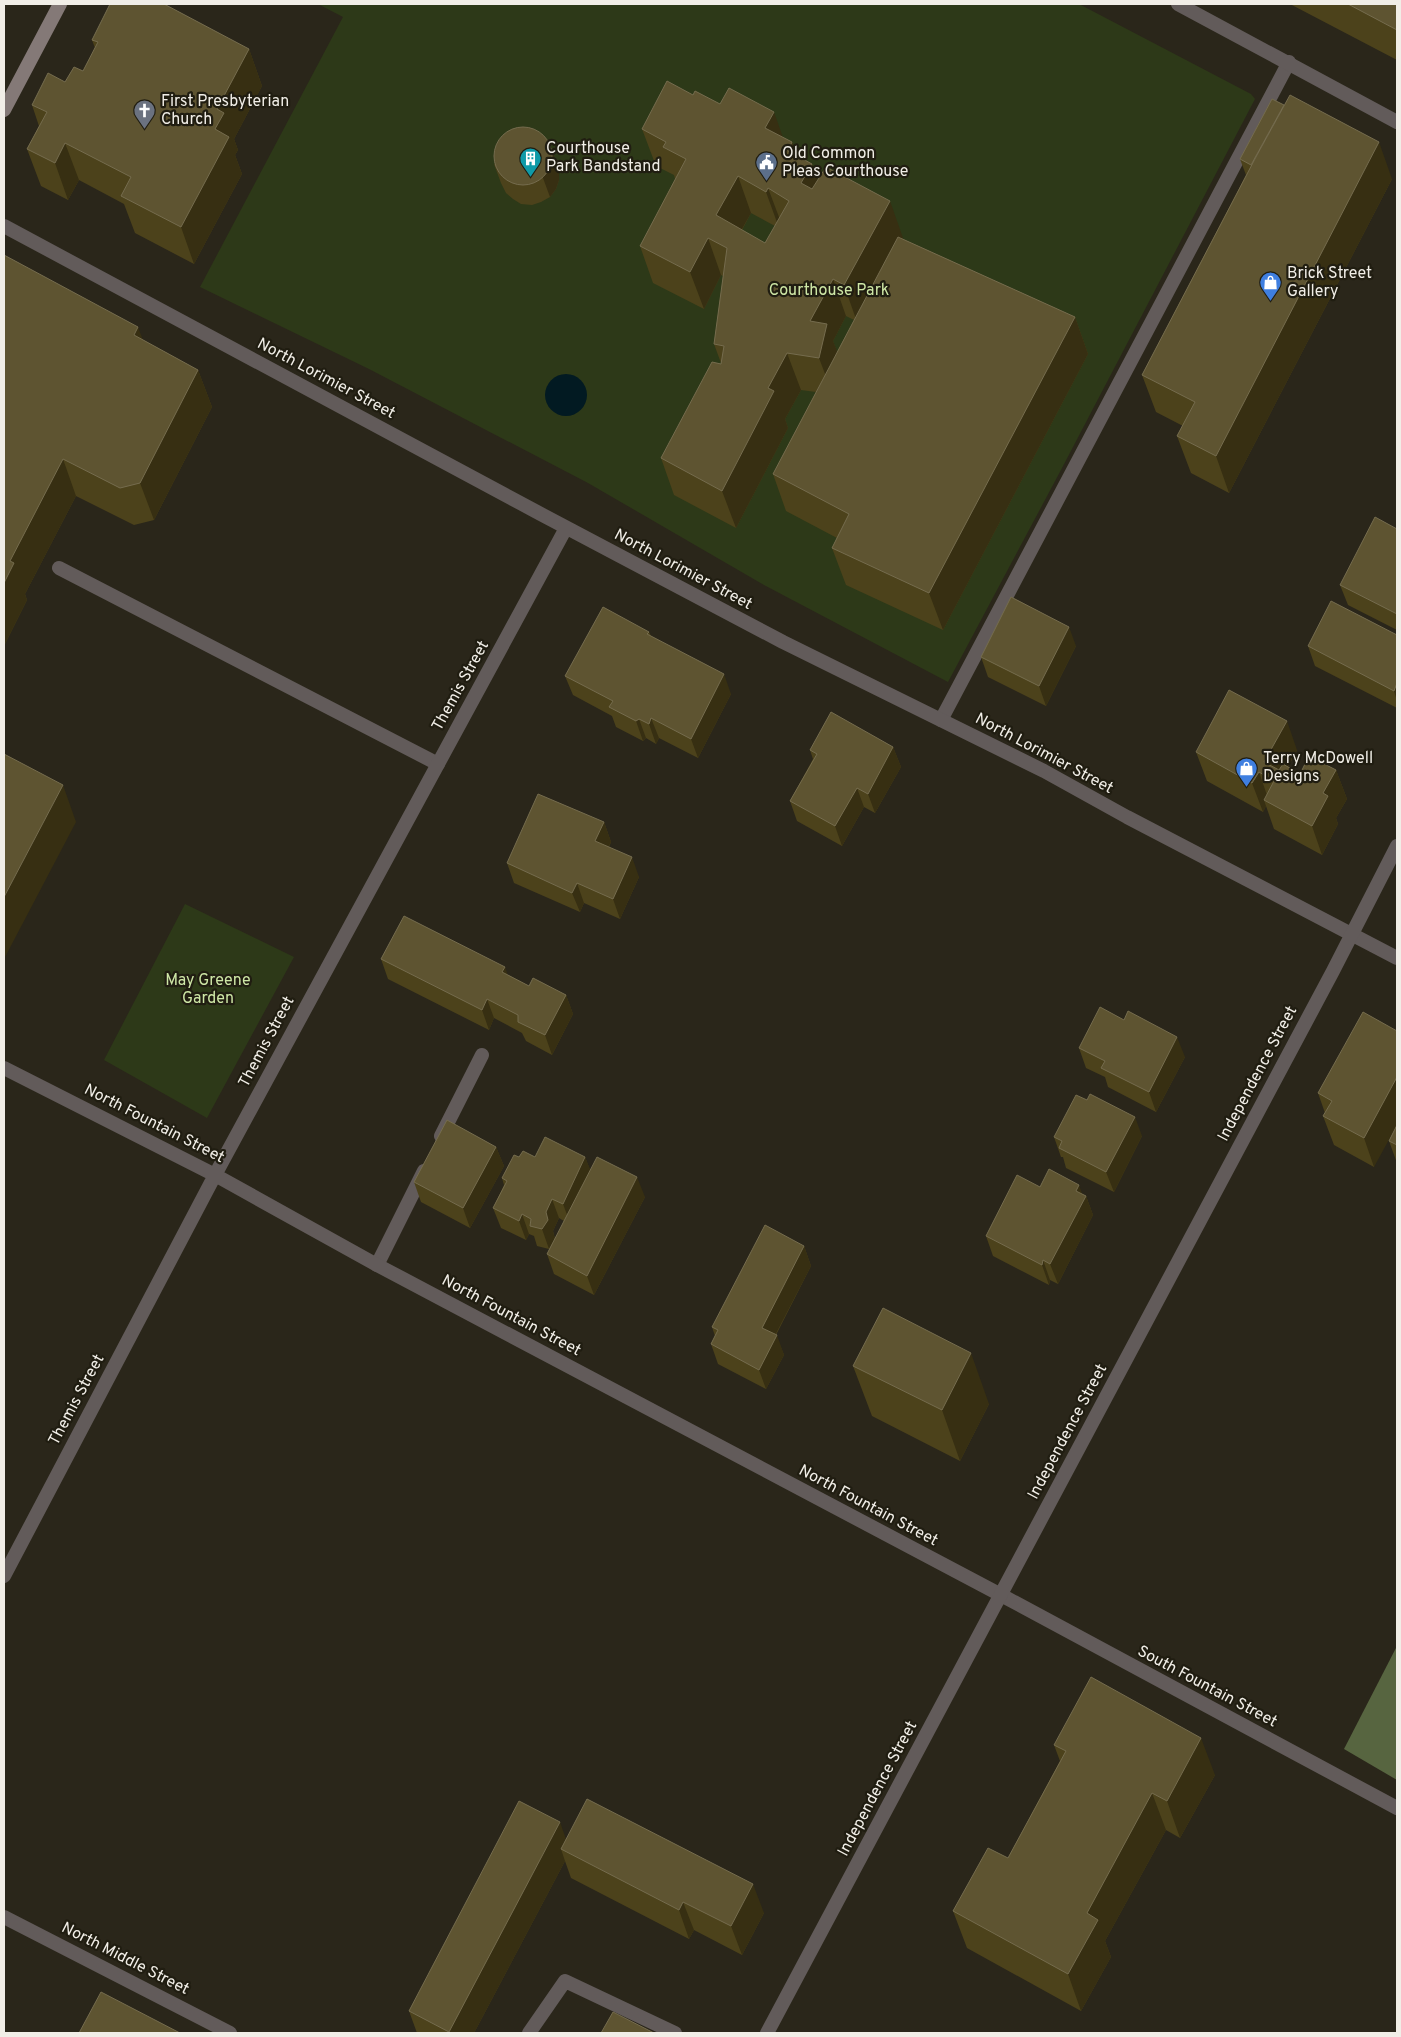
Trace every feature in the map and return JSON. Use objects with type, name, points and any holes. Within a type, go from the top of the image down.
[{"type":"main road","points":[[4,110],[60,4]]},
{"type":"street","points":[[1178,4],[1289,62],[1397,122]]},
{"type":"street","points":[[941,720],[1289,62]]},
{"type":"street","name":"North Lorimier Street","points":[[4,226],[566,528],[783,642],[1044,771],[1127,817],[1397,958]]},
{"type":"street","name":"Themis Street","points":[[4,1576],[215,1175],[566,528]]},
{"type":"street","points":[[59,568],[438,764]]},
{"type":"street","name":"Independence Street","points":[[767,2033],[1001,1596],[1397,846]]},
{"type":"street","points":[[377,1265],[482,1055]]},
{"type":"street","name":"North Fountain Street","points":[[4,1068],[215,1175],[377,1265],[1001,1596]]},
{"type":"street","name":"South Fountain Street","points":[[1001,1596],[1397,1808]]},
{"type":"street","name":"North Middle Street","points":[[4,1917],[230,2033]]},
{"type":"street","points":[[529,2033],[565,1982],[674,2033]]},
{"type":"green space","name":"Courthouse Park","points":[[318,4],[1079,4],[1251,94],[1255,99],[948,682],[764,585],[588,483],[369,369],[200,287],[343,17]]},
{"type":"green space","name":"May Greene Garden","points":[[185,904],[294,957],[207,1118],[104,1060]]},
{"type":"green space","points":[[1397,1646],[1397,1780],[1344,1749]]},
{"type":"water","points":[[562,374],[570,374],[581,380],[587,395],[581,410],[570,416],[562,416],[551,410],[545,399],[545,391],[551,380]]},
{"type":"building","name":"First Presbyterian Church","points":[[110,4],[164,4],[249,49],[217,109],[224,113],[215,129],[229,137],[181,227],[121,196],[131,177],[65,143],[55,163],[27,149],[47,112],[32,105],[48,73],[65,82],[74,67],[83,71],[98,42],[92,40]]},
{"type":"building","points":[[1348,4],[1397,4],[1397,30]]},
{"type":"building","points":[[667,81],[693,95],[695,91],[720,104],[729,88],[774,112],[765,128],[792,142],[788,151],[812,164],[801,183],[812,189],[826,167],[890,201],[844,285],[833,279],[810,321],[827,324],[819,358],[787,353],[768,388],[774,391],[722,491],[661,458],[712,362],[721,364],[724,346],[714,344],[727,248],[708,238],[690,272],[640,246],[686,159],[663,147],[666,142],[642,129]],"holes":[[[738,176],[766,192],[768,188],[789,201],[765,243],[716,215]]]},
{"type":"building","name":"Brick Street Gallery","points":[[1290,95],[1379,142],[1216,456],[1177,436],[1195,402],[1142,375]]},
{"type":"building","points":[[1272,99],[1284,105],[1251,165],[1240,159]]},
{"type":"building","points":[[517,127],[529,127],[544,135],[552,150],[552,162],[544,177],[529,185],[517,185],[502,177],[494,162],[494,150],[502,135]]},
{"type":"building","points":[[898,237],[1075,317],[929,593],[832,548],[849,514],[773,474]]},
{"type":"building","points":[[4,255],[138,327],[134,335],[198,370],[140,483],[120,488],[63,459],[10,561],[14,563],[4,583]]},
{"type":"building","points":[[1375,517],[1397,529],[1397,614],[1340,585]]},
{"type":"building","points":[[1011,597],[1069,627],[1039,686],[981,657]]},
{"type":"building","points":[[1331,601],[1397,635],[1397,683],[1394,691],[1308,646]]},
{"type":"building","points":[[603,607],[649,632],[647,634],[724,674],[691,739],[651,718],[649,724],[639,719],[636,721],[609,707],[613,701],[565,676]]},
{"type":"building","points":[[1229,690],[1287,721],[1264,762],[1279,770],[1283,764],[1300,774],[1309,756],[1336,770],[1323,793],[1328,796],[1312,826],[1264,800],[1274,781],[1259,772],[1252,783],[1196,752]]},
{"type":"building","points":[[831,712],[893,747],[868,794],[857,788],[835,826],[790,801],[817,754],[810,750]]},
{"type":"building","points":[[4,754],[63,785],[4,897]]},
{"type":"building","points":[[538,794],[604,822],[595,841],[632,857],[613,899],[577,883],[572,893],[507,863]]},
{"type":"building","points":[[404,916],[505,967],[502,972],[529,986],[533,978],[566,995],[545,1035],[518,1022],[518,1015],[487,999],[482,1010],[381,959]]},
{"type":"building","points":[[1100,1007],[1124,1020],[1128,1011],[1177,1037],[1149,1092],[1101,1068],[1105,1061],[1079,1048]]},
{"type":"building","points":[[1363,1012],[1397,1031],[1397,1077],[1364,1138],[1323,1116],[1332,1101],[1318,1093]]},
{"type":"building","points":[[1090,1094],[1135,1117],[1106,1172],[1059,1148],[1062,1141],[1054,1137],[1076,1095],[1087,1100]]},
{"type":"building","points":[[447,1120],[496,1147],[463,1208],[414,1182]]},
{"type":"building","points":[[1397,1125],[1397,1145],[1389,1141]]},
{"type":"building","points":[[545,1137],[585,1157],[563,1204],[552,1199],[546,1212],[548,1220],[542,1229],[530,1226],[531,1219],[522,1214],[519,1221],[493,1208],[507,1181],[502,1178],[514,1155],[519,1157],[523,1151],[535,1157]]},
{"type":"building","points":[[597,1157],[637,1177],[587,1276],[547,1254]]},
{"type":"building","points":[[1049,1169],[1079,1185],[1076,1191],[1086,1196],[1050,1264],[1043,1260],[1042,1265],[986,1236],[1017,1175],[1040,1187]]},
{"type":"building","points":[[765,1225],[804,1246],[762,1328],[777,1335],[759,1370],[711,1344],[718,1330],[712,1327]]},
{"type":"building","points":[[883,1308],[971,1353],[942,1410],[853,1366]]},
{"type":"building","points":[[1091,1677],[1201,1738],[1167,1801],[1152,1793],[1087,1913],[1098,1920],[1068,1974],[953,1911],[988,1848],[1008,1858],[1066,1751],[1054,1745]]},
{"type":"building","points":[[587,1799],[753,1884],[731,1926],[683,1902],[679,1910],[561,1849]]},
{"type":"building","points":[[519,1801],[560,1822],[449,2032],[409,2011]]},
{"type":"building","points":[[101,1992],[180,2033],[79,2033]]},
{"type":"building","points":[[613,2012],[654,2033],[601,2033]]},
{"type":"place","name":"First Presbyterian Church","points":[[145,130]]},
{"type":"place","name":"Courthouse Park Bandstand","points":[[530,177]]},
{"type":"place","name":"Old Common Pleas Courthouse","points":[[766,182]]},
{"type":"place","name":"Brick Street Gallery","points":[[1271,302]]},
{"type":"place","name":"Terry McDowell Designs","points":[[1247,787]]}]
